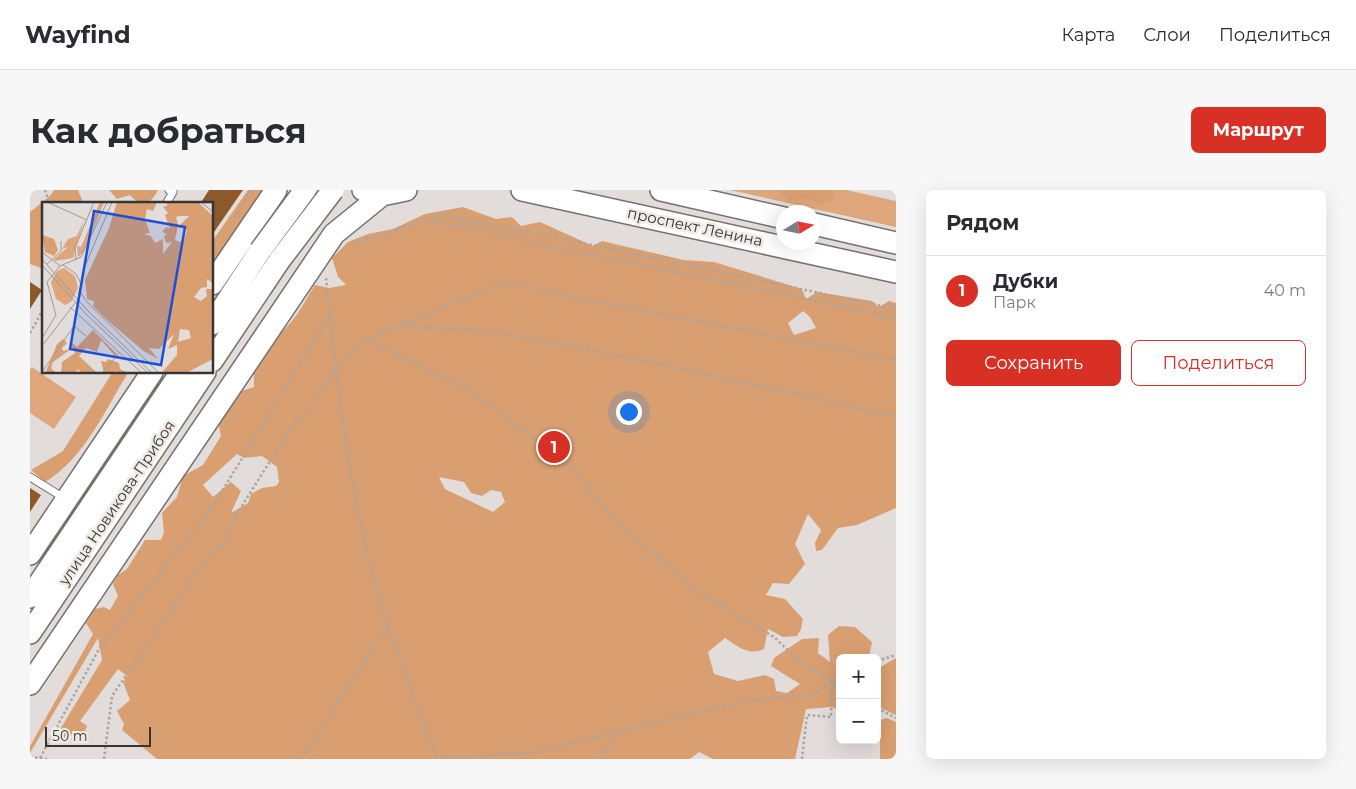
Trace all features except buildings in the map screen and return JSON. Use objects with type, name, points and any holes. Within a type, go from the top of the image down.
[{"type":"main road","points":[[214,281],[276,190]]},
{"type":"main road","points":[[214,321],[260,251],[305,190]]},
{"type":"main road","points":[[214,358],[279,261],[333,190]]},
{"type":"main road","points":[[30,684],[334,234],[372,192],[406,190]]},
{"type":"main road","name":"проспект Ленина","points":[[522,190],[896,272]]},
{"type":"main road","name":"проспект Ленина","points":[[661,190],[776,216]]},
{"type":"main road","points":[[821,226],[896,243]]},
{"type":"main road","points":[[30,554],[151,374]]},
{"type":"main road","name":"улица Новикова-Прибоя","points":[[30,597],[180,374]]},
{"type":"main road","name":"улица Новикова-Прибоя","points":[[30,633],[204,374]]},
{"type":"lane","points":[[167,202],[173,192],[168,190]]},
{"type":"lane","points":[[30,477],[66,499]]},
{"type":"path","points":[[45,190],[49,202]]},
{"type":"path","points":[[352,244],[441,215],[896,309]]},
{"type":"path","points":[[427,220],[896,318]]},
{"type":"path","points":[[325,272],[339,402],[363,533],[376,588],[436,759],[531,753],[750,700],[812,695],[836,680]]},
{"type":"path","points":[[104,759],[112,696],[210,553],[225,542],[235,517],[290,431],[314,402],[336,369],[367,340],[506,281],[564,295],[896,360]]},
{"type":"path","points":[[30,333],[42,312]]},
{"type":"path","points":[[40,758],[99,650],[208,514],[330,314]]},
{"type":"path","points":[[402,326],[497,332],[655,363],[896,416]]},
{"type":"path","points":[[367,340],[471,390],[564,462],[626,530],[696,590],[774,637],[797,660],[836,686]]},
{"type":"path","points":[[301,759],[389,624]]},
{"type":"path","points":[[881,661],[896,655]]},
{"type":"path","points":[[802,759],[807,715],[831,718],[832,683]]},
{"type":"path","points":[[881,710],[896,718]]},
{"type":"path","points":[[600,759],[618,731]]},
{"type":"path","points":[[30,757],[48,759]]},
{"type":"shaded area","points":[[54,190],[78,190],[82,200],[80,202],[42,202]]},
{"type":"shaded area","points":[[109,190],[158,190],[147,202],[137,202],[130,195],[117,199]]},
{"type":"shaded area","points":[[248,190],[262,190],[264,193],[214,265],[214,239]]},
{"type":"shaded area","points":[[730,190],[846,190],[896,201],[896,227],[821,210],[821,205],[797,205]]},
{"type":"shaded area","points":[[776,190],[834,191],[832,201],[819,204],[809,198],[790,200]]},
{"type":"shaded area","points":[[42,202],[42,269],[30,264],[30,212]]},
{"type":"shaded area","points":[[463,207],[496,219],[512,217],[521,226],[540,222],[593,246],[602,241],[684,260],[714,262],[802,289],[806,299],[817,292],[872,301],[879,307],[889,301],[896,303],[896,508],[857,525],[838,528],[822,550],[816,551],[815,543],[821,530],[808,514],[795,544],[805,564],[789,584],[773,583],[766,595],[785,599],[803,619],[797,636],[783,637],[768,629],[764,649],[753,652],[748,651],[725,638],[708,652],[714,674],[738,681],[765,675],[774,679],[776,691],[787,693],[800,684],[771,666],[774,658],[802,639],[819,638],[818,653],[830,662],[828,635],[839,626],[855,627],[872,642],[870,654],[836,654],[836,709],[832,707],[806,709],[795,759],[713,759],[699,752],[690,759],[157,759],[122,730],[124,724],[117,711],[130,700],[123,682],[127,676],[118,669],[80,721],[87,726],[84,734],[72,734],[66,739],[62,738],[59,731],[102,660],[98,638],[30,753],[30,746],[93,634],[86,623],[95,609],[104,607],[110,610],[118,596],[113,584],[118,575],[127,569],[145,540],[161,540],[164,532],[162,513],[177,497],[183,476],[203,465],[221,436],[218,422],[238,392],[254,387],[254,373],[259,354],[292,321],[315,285],[329,288],[346,285],[338,277],[332,258],[348,242],[368,234],[393,229],[425,214]],"holes":[[[803,311],[810,317],[816,328],[794,335],[788,323]],[[237,454],[244,458],[262,456],[277,467],[279,482],[276,486],[262,488],[251,494],[248,503],[231,513],[241,491],[231,482],[213,497],[203,485]],[[439,477],[464,482],[471,493],[482,496],[491,490],[501,492],[505,502],[493,512],[445,489]]]},
{"type":"shaded area","points":[[32,367],[76,397],[54,429],[30,413],[30,370]]},
{"type":"shaded area","points":[[111,374],[127,374],[92,433],[59,472],[45,482],[31,470],[63,451]]},
{"type":"shaded area","points":[[896,658],[896,715],[881,708],[881,667]]},
{"type":"shaded area","points":[[887,718],[896,722],[896,759],[880,759],[881,720]]},
{"type":"place","name":"Дубки","points":[[554,447]]}]
